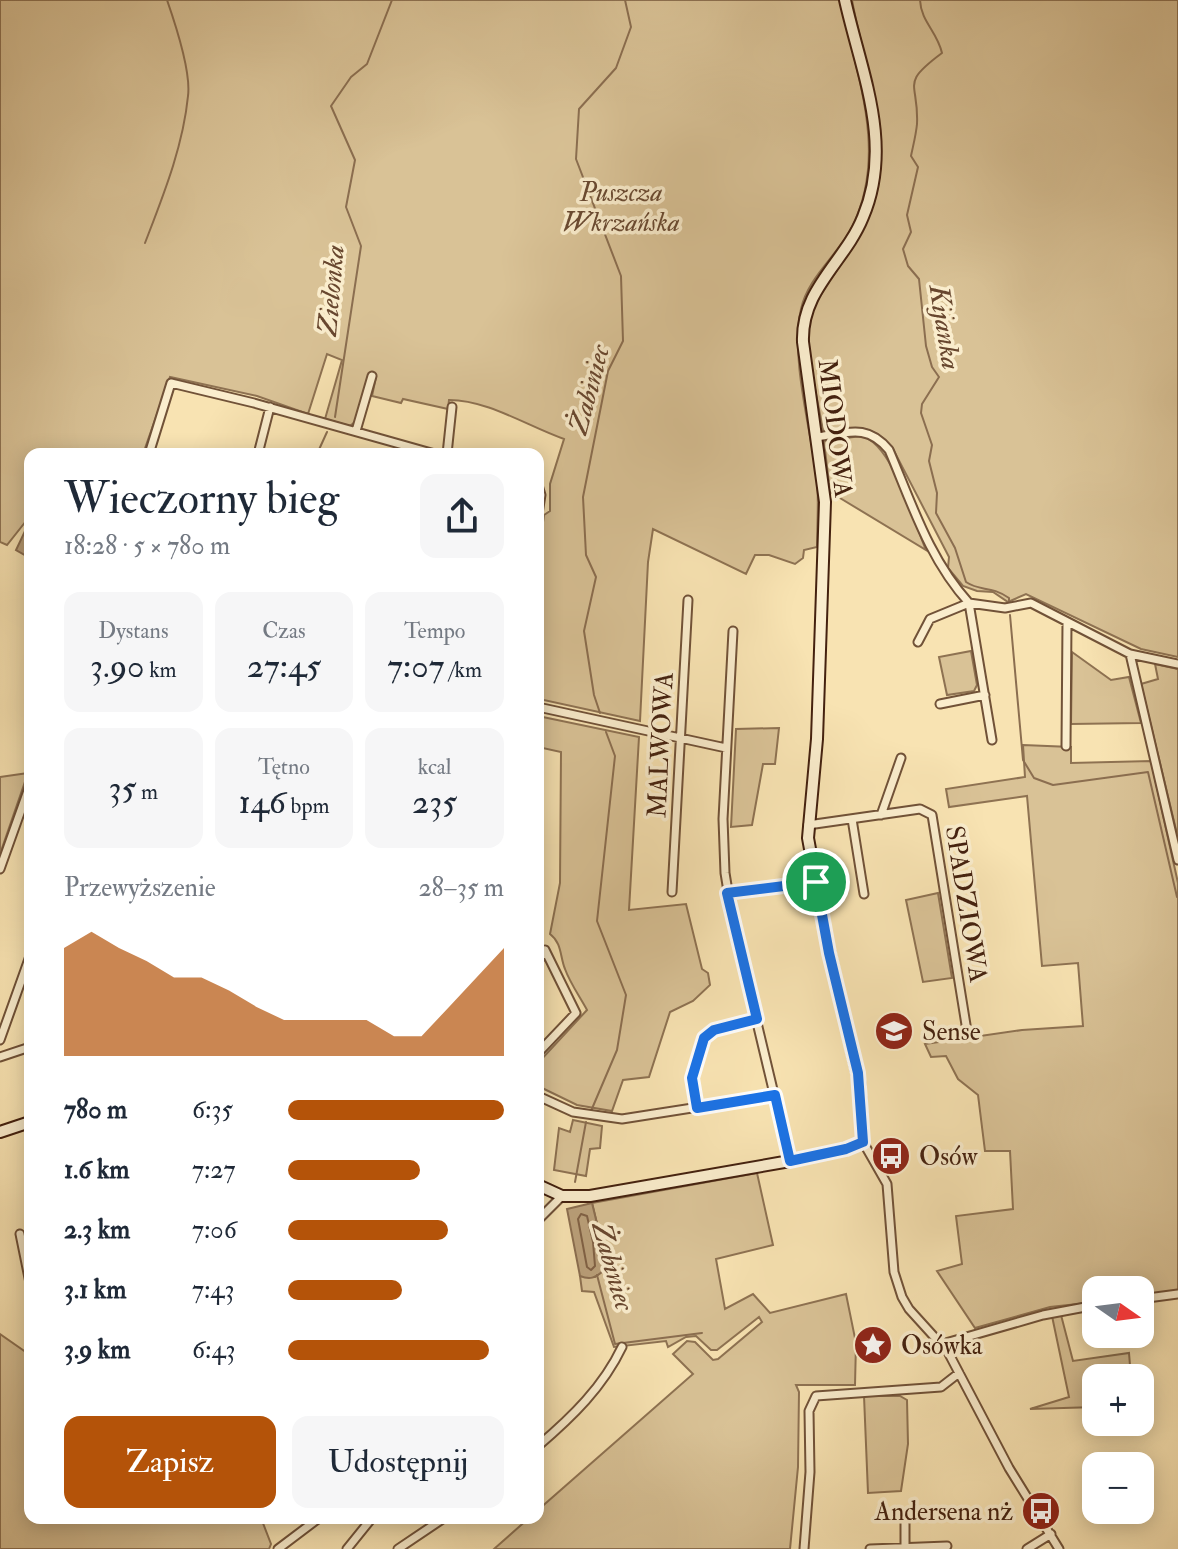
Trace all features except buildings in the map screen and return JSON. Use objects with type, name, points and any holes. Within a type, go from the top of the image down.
[{"type":"street","name":"MIODOWA","points":[[845,0],[873,107],[876,162],[864,217],[814,292],[805,318],[803,338],[825,507],[817,739],[808,825],[829,953],[858,1073],[863,1142],[887,1184],[894,1269],[900,1293],[909,1309],[942,1344],[1007,1464],[1055,1537],[1059,1549]]},
{"type":"street","points":[[356,431],[372,376]]},
{"type":"street","points":[[151,448],[171,383],[414,448]]},
{"type":"street","points":[[260,448],[270,407]]},
{"type":"street","points":[[448,448],[452,407]]},
{"type":"street","points":[[816,437],[863,431],[873,434],[889,450],[936,561],[969,603],[992,740]]},
{"type":"street","name":"MALWOWA","points":[[672,892],[688,600]]},
{"type":"street","points":[[918,642],[930,619],[969,603],[1005,608],[1031,603],[1130,654],[1175,663]]},
{"type":"street","points":[[1066,746],[1067,623]]},
{"type":"street","points":[[733,631],[722,844],[727,893],[790,1161]]},
{"type":"street","points":[[1130,654],[1178,860]]},
{"type":"street","points":[[940,704],[985,695]]},
{"type":"street","points":[[544,708],[726,748]]},
{"type":"street","points":[[881,815],[901,758]]},
{"type":"street","points":[[0,869],[24,802]]},
{"type":"street","name":"SPADZIOWA","points":[[808,825],[920,809],[932,815],[967,1031]]},
{"type":"street","points":[[852,819],[864,894]]},
{"type":"street","points":[[727,893],[816,882]]},
{"type":"street","points":[[544,1047],[576,1013],[545,950],[550,941]]},
{"type":"street","points":[[0,1040],[24,973]]},
{"type":"street","points":[[697,1108],[692,1078],[704,1038],[714,1030],[757,1019]]},
{"type":"street","points":[[0,1057],[24,1049]]},
{"type":"street","points":[[544,1099],[573,1112],[615,1119],[642,1118],[775,1095]]},
{"type":"street","points":[[0,1132],[24,1124]]},
{"type":"street","points":[[544,1188],[562,1196],[590,1196],[790,1161],[846,1149],[863,1142]]},
{"type":"street","points":[[544,1214],[562,1196]]},
{"type":"street","points":[[20,1234],[24,1254]]},
{"type":"street","points":[[1154,1297],[1178,1294]]},
{"type":"street","points":[[942,1344],[1043,1315],[1082,1308]]},
{"type":"street","points":[[544,1441],[573,1416],[607,1373],[622,1347]]},
{"type":"street","points":[[804,1549],[810,1472],[809,1411],[812,1401],[822,1394],[941,1387],[959,1373]]},
{"type":"street","points":[[905,1520],[905,1548]]},
{"type":"street","points":[[278,1549],[311,1524]]},
{"type":"street","points":[[347,1549],[367,1524]]},
{"type":"street","points":[[398,1549],[435,1524]]},
{"type":"street","points":[[1027,1549],[1055,1537]]},
{"type":"street","points":[[870,1549],[947,1546]]},
{"type":"green space","name":"Puszcza Wkrzańska","points":[[0,0],[840,0],[866,114],[868,171],[863,199],[852,227],[810,287],[801,309],[798,328],[800,371],[817,480],[817,547],[804,550],[803,558],[795,564],[769,555],[755,555],[746,574],[653,529],[648,562],[640,721],[544,700],[544,515],[550,511],[550,484],[564,439],[478,404],[449,400],[448,409],[372,396],[376,377],[369,375],[356,421],[350,426],[325,419],[342,360],[327,354],[308,414],[257,396],[170,377],[145,448],[24,448],[24,524],[7,545],[0,542]]},
{"type":"green space","points":[[852,0],[1178,0],[1178,657],[1141,649],[1026,594],[1008,602],[993,592],[963,586],[948,568],[949,557],[892,447],[876,433],[860,428],[823,431],[810,357],[811,315],[866,223],[875,199],[881,162],[874,92]]},
{"type":"green space","points":[[861,436],[872,441],[883,452],[892,467],[926,550],[830,492],[824,441]]},
{"type":"green space","points":[[971,651],[977,685],[974,691],[947,695],[939,657]]},
{"type":"green space","points":[[1072,652],[1111,680],[1129,677],[1141,723],[1071,724]]},
{"type":"green space","points":[[1155,664],[1178,669],[1178,838],[1141,684],[1158,679]]},
{"type":"green space","points":[[544,717],[639,737],[629,910],[686,904],[702,969],[708,973],[710,985],[693,1001],[670,1012],[649,1077],[623,1080],[612,1111],[577,1105],[544,1089],[544,1057],[587,1010],[567,974],[559,946],[550,934],[560,883],[561,752],[544,748]]},
{"type":"green space","points":[[779,728],[775,764],[763,764],[752,825],[731,827],[736,729]]},
{"type":"green space","points":[[1023,745],[1071,747],[1071,763],[1151,761],[1178,883],[1178,1290],[1154,1294],[1154,1276],[1082,1276],[1082,1304],[1050,1307],[975,1328],[937,1271],[962,1264],[956,1216],[1013,1209],[1010,1151],[985,1151],[978,1095],[958,1079],[946,1056],[931,1057],[925,1044],[1022,1030],[1083,1026],[1078,963],[1042,966],[1027,796],[949,807],[946,789],[1025,777]]},
{"type":"green space","points":[[24,774],[24,785],[0,854],[0,777]]},
{"type":"green space","points":[[938,893],[952,978],[923,982],[906,900]]},
{"type":"green space","points":[[573,1120],[602,1126],[600,1148],[590,1149],[586,1176],[554,1170],[559,1128],[570,1132]]},
{"type":"green space","points":[[757,1173],[773,1245],[716,1259],[725,1309],[753,1294],[770,1313],[846,1294],[856,1343],[855,1385],[796,1385],[799,1392],[798,1467],[790,1549],[494,1549],[522,1524],[544,1524],[544,1505],[693,1374],[673,1354],[687,1341],[695,1342],[713,1360],[718,1359],[762,1322],[759,1317],[717,1350],[711,1350],[696,1336],[686,1337],[668,1347],[666,1341],[614,1347],[594,1292],[582,1291],[580,1276],[595,1277],[603,1271],[601,1240],[592,1203]]},
{"type":"green space","points":[[1061,1315],[1073,1361],[1129,1353],[1130,1364],[1082,1364],[1082,1407],[1030,1409],[1069,1397],[1052,1316]]},
{"type":"green space","points":[[0,1334],[24,1351],[24,1524],[263,1524],[271,1544],[269,1549],[0,1549]]},
{"type":"green space","points":[[864,1396],[900,1396],[907,1400],[908,1444],[901,1491],[868,1493]]},
{"type":"water","points":[[24,533],[24,555],[16,550]]},
{"type":"water","points":[[592,1203],[601,1240],[603,1271],[587,1278],[580,1276],[567,1209]]},
{"type":"waterway","points":[[145,243],[177,153],[188,96],[185,62],[167,0]]},
{"type":"waterway","name":"Zielonka","points":[[335,417],[361,246],[346,207],[355,160],[331,106],[351,77],[367,64],[392,0]]},
{"type":"waterway","name":"Żabiniec","points":[[600,713],[594,695],[584,631],[596,577],[586,555],[583,497],[608,371],[623,341],[621,276],[576,159],[579,109],[616,68],[631,27],[625,0]]},
{"type":"waterway","name":"Kijanka","points":[[920,0],[923,14],[942,53],[920,72],[914,84],[917,124],[911,156],[918,167],[907,215],[911,232],[903,249],[908,266],[919,279],[926,346],[932,367],[939,377],[922,404],[921,413],[932,445],[929,461],[937,493],[936,513],[955,548],[966,582],[1002,594],[1009,601]]},
{"type":"waterway","name":"Zielonka","points":[[320,448],[327,432]]},
{"type":"waterway","points":[[1010,615],[1023,760],[1034,778],[1053,785],[1148,772],[1177,897]]},
{"type":"waterway","name":"Żabiniec","points":[[591,1111],[617,1050],[626,995],[597,921],[615,756],[606,732]]},
{"type":"waterway","name":"Żabiniec","points":[[575,1182],[586,1122]]},
{"type":"waterway","name":"Żabiniec","points":[[597,1275],[615,1344],[702,1333]]},
{"type":"place","name":"Sense","points":[[894,1031]]},
{"type":"place","name":"Osów","points":[[891,1156]]},
{"type":"place","name":"Osówka","points":[[873,1345]]},
{"type":"place","name":"Andersena nż","points":[[1041,1511]]},
{"type":"route","points":[[816,882],[829,953],[858,1073],[863,1142],[846,1149],[790,1161],[775,1095],[697,1108],[692,1078],[706,1035],[757,1019],[727,893],[816,882]]}]
